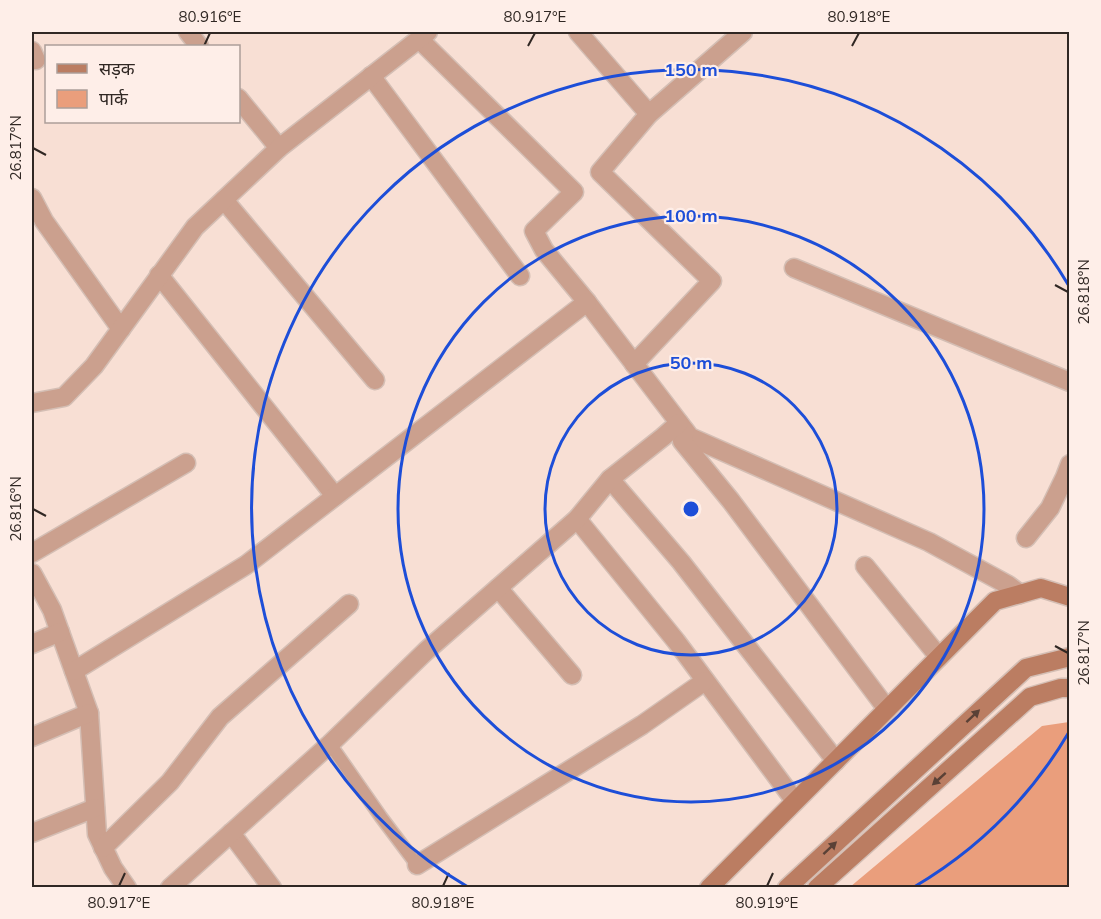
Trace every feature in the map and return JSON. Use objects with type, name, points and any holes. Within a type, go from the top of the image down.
[{"type":"street","points":[[188,32],[198,45]]},
{"type":"street","points":[[578,32],[649,114]]},
{"type":"street","points":[[634,364],[712,281],[600,172],[649,114],[743,32]]},
{"type":"street","points":[[32,404],[64,397],[94,366],[195,227],[279,148],[424,35],[574,192],[534,231],[544,250],[587,302],[690,437],[929,542],[1008,585],[1020,594]]},
{"type":"street","points":[[371,76],[520,276]]},
{"type":"street","points":[[240,100],[279,148]]},
{"type":"street","points":[[32,198],[44,221],[121,329]]},
{"type":"street","points":[[224,200],[375,380]]},
{"type":"street","points":[[794,268],[1070,382]]},
{"type":"street","points":[[159,275],[335,496]]},
{"type":"street","points":[[74,671],[246,565],[587,302]]},
{"type":"street","points":[[178,885],[426,651],[577,519],[610,479],[663,437],[682,427]]},
{"type":"street","points":[[682,427],[682,441],[731,501],[888,709]]},
{"type":"street","points":[[32,553],[186,463]]},
{"type":"street","points":[[1026,538],[1050,508],[1070,464]]},
{"type":"street","points":[[610,479],[681,562],[836,761]]},
{"type":"street","points":[[577,519],[676,641],[795,801]]},
{"type":"street","points":[[865,567],[939,657]]},
{"type":"street","points":[[32,573],[52,610],[89,713],[97,834],[113,868],[127,888]]},
{"type":"street","points":[[498,588],[572,675]]},
{"type":"street","points":[[709,888],[995,601],[1041,588],[1070,597]]},
{"type":"street","points":[[103,848],[170,782],[220,717],[349,604]]},
{"type":"street","points":[[32,644],[60,632]]},
{"type":"street","points":[[787,888],[1026,668],[1070,657]]},
{"type":"street","points":[[417,865],[642,725],[705,681]]},
{"type":"street","points":[[817,888],[1030,697],[1061,688],[1070,688]]},
{"type":"street","points":[[32,737],[89,713]]},
{"type":"street","points":[[32,833],[95,808]]},
{"type":"street","points":[[231,833],[272,888]]},
{"type":"lane","points":[[330,744],[417,865]]},
{"type":"green space","points":[[1069,722],[1069,887],[850,887],[1042,726]]}]
